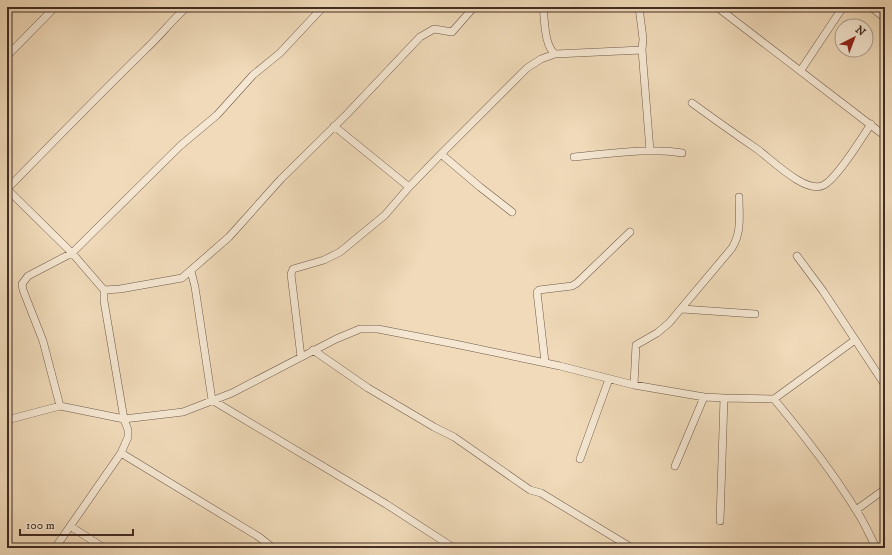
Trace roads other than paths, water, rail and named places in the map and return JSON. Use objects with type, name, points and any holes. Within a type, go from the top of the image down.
[{"type":"street","points":[[7,56],[55,7]]},
{"type":"street","points":[[55,548],[121,453],[128,436],[128,430],[124,419],[104,301],[104,290],[72,253],[7,189],[110,84],[159,37],[172,20],[187,7]]},
{"type":"street","points":[[60,406],[43,341],[22,284],[28,276],[72,253],[180,146],[216,115],[253,76],[280,53],[322,7]]},
{"type":"street","points":[[104,290],[120,289],[182,278],[229,237],[281,179],[420,37],[434,29],[452,32],[474,7]]},
{"type":"street","points":[[544,7],[548,40],[552,51],[555,54]]},
{"type":"street","points":[[639,7],[643,39],[642,50],[650,151]]},
{"type":"street","points":[[717,7],[885,136]]},
{"type":"street","points":[[801,70],[843,7]]},
{"type":"street","points":[[871,7],[885,18]]},
{"type":"street","points":[[301,357],[291,271],[293,269],[324,260],[340,252],[385,215],[409,187],[527,68],[541,59],[555,54],[642,50]]},
{"type":"street","points":[[692,103],[759,150],[784,172],[798,180],[817,187],[824,185],[833,178],[871,124]]},
{"type":"street","points":[[334,126],[409,187]]},
{"type":"street","points":[[574,157],[650,151],[682,153]]},
{"type":"street","points":[[441,154],[512,212]]},
{"type":"street","points":[[634,385],[636,346],[657,333],[669,323],[732,248],[737,240],[739,234],[739,197]]},
{"type":"street","points":[[545,362],[538,290],[572,286],[577,283],[630,232]]},
{"type":"street","points":[[797,256],[823,290],[885,385]]},
{"type":"street","points":[[191,270],[195,287],[212,400]]},
{"type":"street","points":[[682,309],[755,314]]},
{"type":"street","points":[[7,420],[60,406],[124,419],[183,412],[232,393],[313,350],[360,329],[378,329],[545,362],[634,385],[704,397],[724,398],[774,399],[792,384],[855,340]]},
{"type":"street","points":[[313,350],[368,388],[434,427],[454,437],[530,490],[541,493],[632,548]]},
{"type":"street","points":[[580,459],[609,379]]},
{"type":"street","points":[[675,466],[704,397]]},
{"type":"street","points":[[720,521],[724,398]]},
{"type":"street","points":[[774,399],[810,444],[856,510],[876,548]]},
{"type":"street","points":[[212,400],[386,504],[454,548]]},
{"type":"street","points":[[121,453],[259,537],[273,548]]},
{"type":"street","points":[[856,510],[885,489]]},
{"type":"street","points":[[70,526],[104,548]]}]
